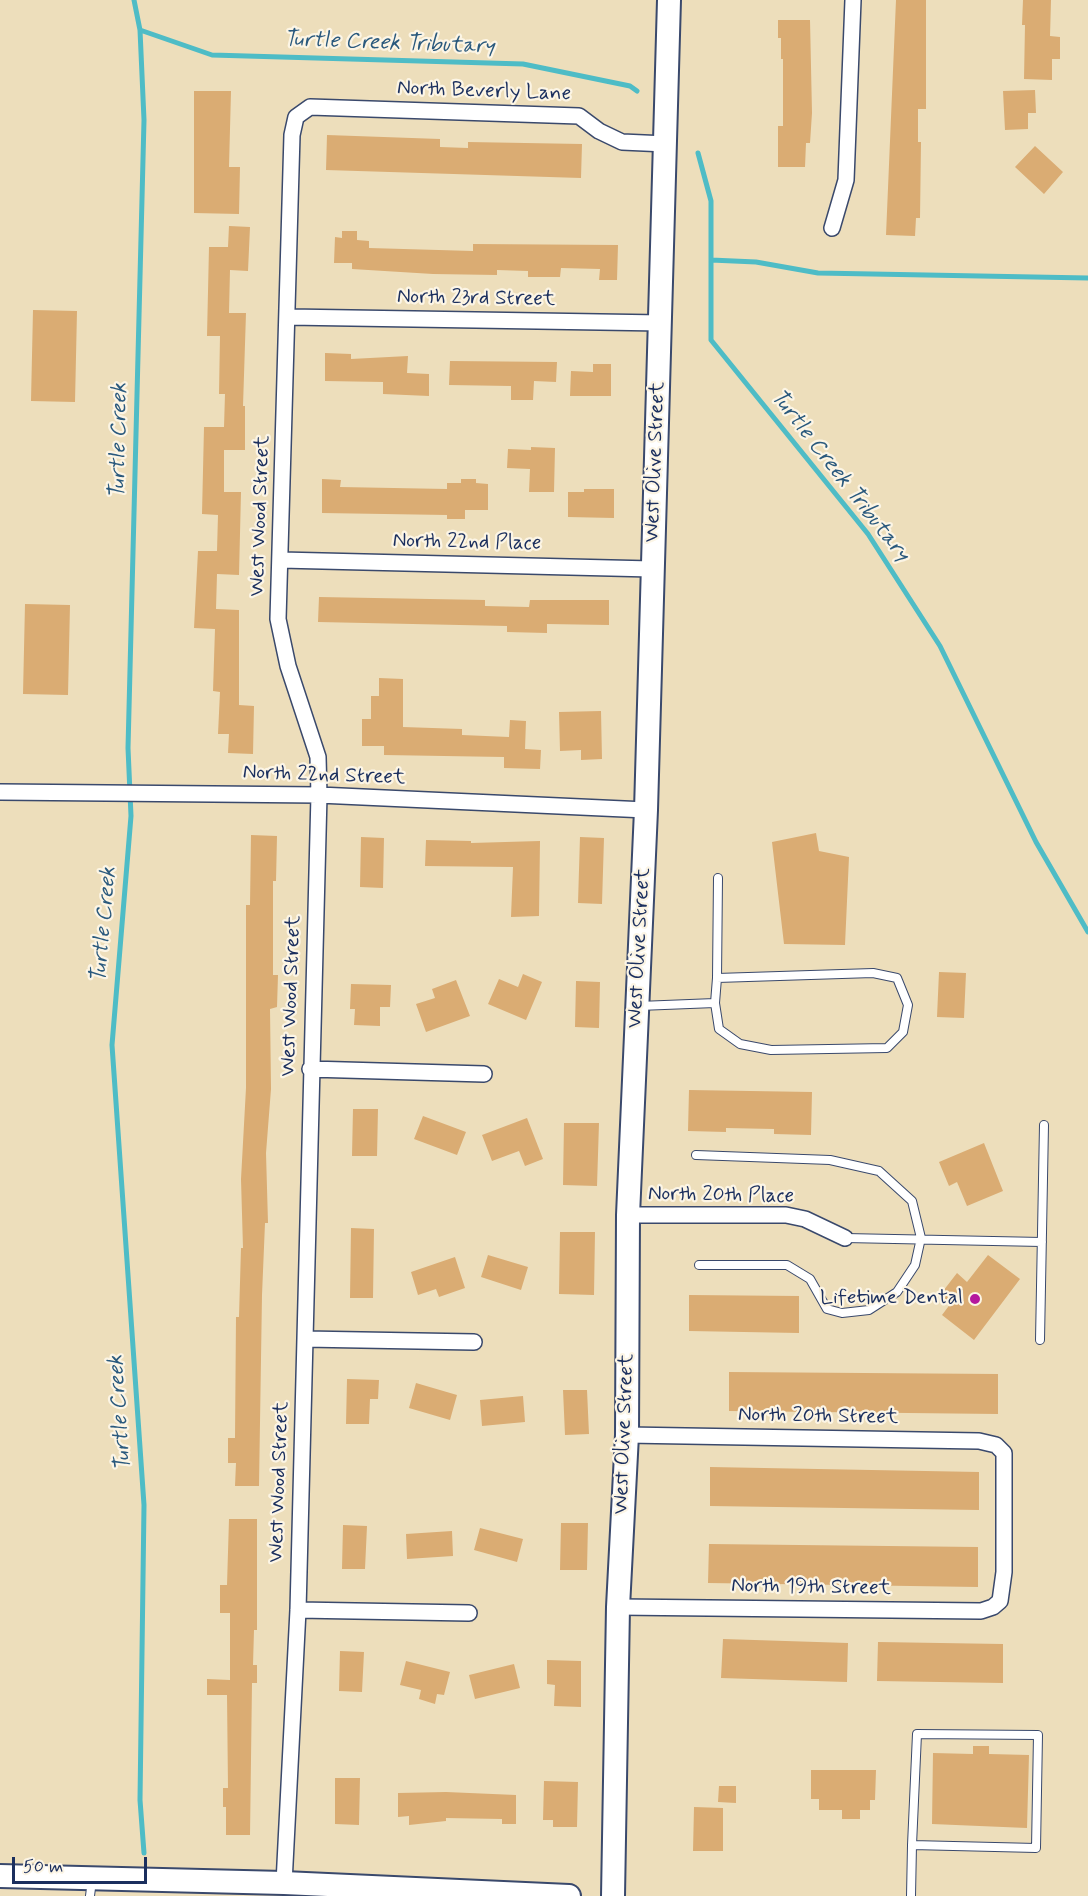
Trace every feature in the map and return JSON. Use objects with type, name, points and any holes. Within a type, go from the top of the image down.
[{"type":"main road","name":"West Olive Street","points":[[613,1896],[618,1607],[627,1435],[628,1215],[646,810],[652,568],[662,323],[669,0]]},
{"type":"main road","points":[[0,1876],[91,1887],[284,1883],[569,1896]]},
{"type":"street","points":[[832,228],[846,180],[853,0]]},
{"type":"street","name":"North Beverly Lane","points":[[296,117],[310,107],[579,116],[598,131],[622,142],[666,144]]},
{"type":"street","name":"West Wood Street","points":[[284,1883],[298,1610],[310,1070],[319,795],[318,757],[288,666],[278,619],[289,317],[292,135],[296,117]]},
{"type":"street","name":"North 23rd Street","points":[[289,317],[662,323]]},
{"type":"street","name":"North 22nd Place","points":[[281,560],[652,568]]},
{"type":"street","name":"North 22nd Street","points":[[0,792],[88,791],[319,795],[646,810]]},
{"type":"street","points":[[310,1070],[484,1074]]},
{"type":"street","name":"North 20th Place","points":[[628,1215],[786,1215],[805,1219],[845,1238]]},
{"type":"street","points":[[305,1339],[474,1342]]},
{"type":"street","name":"North 20th Street","points":[[627,1435],[979,1441],[996,1445],[1004,1453],[1004,1572],[1000,1601]]},
{"type":"street","name":"North 19th Street","points":[[618,1607],[981,1611],[993,1608],[1000,1601]]},
{"type":"street","points":[[298,1610],[468,1613]]},
{"type":"lane","points":[[717,978],[873,973],[897,978],[908,1005],[903,1032],[887,1048],[771,1050],[740,1044],[719,1029],[715,1003],[718,878]]},
{"type":"lane","points":[[637,1006],[715,1003]]},
{"type":"lane","points":[[1040,1340],[1044,1125]]},
{"type":"lane","points":[[696,1155],[830,1160],[879,1170],[912,1201],[921,1238],[915,1265],[897,1292],[869,1310],[842,1313],[827,1309],[810,1279],[787,1265],[699,1265]]},
{"type":"lane","points":[[845,1238],[1042,1242]]},
{"type":"lane","points":[[911,1896],[912,1845],[917,1734],[1038,1735],[1036,1848],[912,1845]]},
{"type":"building","points":[[896,0],[926,0],[926,109],[918,109],[918,142],[921,142],[920,218],[916,218],[915,236],[886,235]]},
{"type":"building","points":[[1023,0],[1051,0],[1050,36],[1060,37],[1060,59],[1052,59],[1052,80],[1024,79]]},
{"type":"building","points":[[778,20],[810,20],[812,113],[810,143],[806,143],[805,167],[778,167],[778,126],[783,126],[783,59],[781,59],[781,38],[778,38]]},
{"type":"building","points":[[1035,90],[1036,113],[1028,113],[1028,129],[1005,130],[1003,91]]},
{"type":"building","points":[[194,91],[231,91],[229,167],[240,167],[239,214],[194,213]]},
{"type":"building","points":[[327,135],[440,139],[440,147],[468,148],[468,142],[582,144],[581,178],[326,170]]},
{"type":"building","points":[[1035,146],[1063,172],[1044,194],[1015,167]]},
{"type":"building","points":[[229,226],[250,227],[248,271],[230,270],[229,313],[246,313],[243,406],[245,406],[245,450],[224,450],[224,492],[241,492],[239,575],[217,574],[216,609],[239,610],[239,705],[254,706],[253,754],[228,753],[229,734],[218,734],[220,692],[213,691],[215,629],[194,628],[198,551],[217,551],[218,515],[202,514],[204,427],[224,427],[225,394],[219,394],[220,336],[207,336],[209,247],[228,247]]},
{"type":"building","points":[[342,231],[357,231],[357,240],[369,241],[369,248],[473,251],[473,244],[618,245],[617,280],[599,280],[600,269],[561,268],[560,277],[528,277],[528,271],[497,270],[497,275],[352,269],[352,263],[334,263],[335,237],[342,238]]},
{"type":"building","points":[[33,310],[77,311],[75,402],[31,401]]},
{"type":"building","points":[[325,353],[351,354],[351,359],[408,356],[407,373],[429,374],[429,396],[383,394],[383,382],[325,381]]},
{"type":"building","points":[[450,361],[557,362],[556,382],[534,381],[533,400],[511,400],[511,386],[449,385]]},
{"type":"building","points":[[593,364],[611,364],[611,396],[570,396],[571,371],[593,372]]},
{"type":"building","points":[[531,447],[555,448],[554,492],[529,492],[530,469],[507,468],[508,449],[531,450]]},
{"type":"building","points":[[322,479],[341,480],[340,487],[447,489],[447,483],[461,483],[461,479],[476,479],[476,483],[488,484],[488,510],[465,510],[465,519],[447,519],[447,515],[322,513]]},
{"type":"building","points":[[584,489],[614,489],[614,518],[568,517],[568,492],[584,492]]},
{"type":"building","points":[[319,597],[485,600],[485,606],[529,607],[530,600],[609,600],[609,625],[547,624],[547,633],[507,632],[507,626],[318,622]]},
{"type":"building","points":[[25,604],[70,605],[68,695],[23,694]]},
{"type":"building","points":[[379,678],[403,679],[403,727],[462,729],[462,735],[509,737],[510,720],[526,721],[525,749],[541,750],[540,769],[504,768],[504,757],[384,755],[384,746],[362,746],[362,719],[371,719],[371,696],[379,696]]},
{"type":"building","points":[[601,711],[602,759],[581,760],[581,750],[560,751],[559,712]]},
{"type":"building","points":[[816,833],[819,851],[849,857],[845,945],[784,944],[772,842]]},
{"type":"building","points":[[251,835],[277,836],[276,881],[273,881],[273,975],[278,975],[277,1007],[270,1009],[271,1089],[266,1153],[268,1223],[265,1223],[262,1295],[259,1486],[235,1486],[236,1463],[228,1463],[228,1438],[235,1438],[236,1317],[239,1317],[241,1248],[243,1248],[241,1179],[246,1088],[246,905],[250,905]]},
{"type":"building","points":[[361,837],[384,838],[383,888],[360,887]]},
{"type":"building","points":[[580,837],[604,838],[602,904],[578,903]]},
{"type":"building","points":[[426,840],[471,841],[471,843],[540,841],[539,916],[511,917],[513,867],[425,866]]},
{"type":"building","points":[[939,972],[966,973],[964,1018],[937,1017]]},
{"type":"building","points":[[523,974],[542,982],[526,1020],[488,1004],[499,979],[518,987]]},
{"type":"building","points":[[456,980],[470,1016],[426,1032],[416,1004],[435,998],[432,989]]},
{"type":"building","points":[[576,981],[600,982],[599,1028],[575,1027]]},
{"type":"building","points":[[351,984],[391,985],[390,1007],[380,1007],[380,1026],[354,1025],[355,1009],[350,1009]]},
{"type":"building","points":[[689,1090],[812,1092],[811,1135],[774,1134],[774,1129],[726,1128],[726,1132],[688,1131]]},
{"type":"building","points":[[353,1109],[378,1109],[377,1156],[352,1156]]},
{"type":"building","points":[[423,1116],[466,1132],[457,1155],[414,1139]]},
{"type":"building","points":[[527,1118],[543,1159],[525,1166],[519,1151],[492,1161],[482,1135]]},
{"type":"building","points":[[564,1123],[599,1123],[597,1186],[563,1185]]},
{"type":"building","points":[[984,1143],[1003,1191],[967,1206],[957,1182],[949,1186],[939,1162]]},
{"type":"building","points":[[351,1228],[374,1229],[373,1298],[350,1298]]},
{"type":"building","points":[[560,1232],[595,1232],[594,1295],[559,1294]]},
{"type":"building","points":[[488,1255],[528,1267],[521,1290],[481,1277]]},
{"type":"building","name":"Lifetime Dental","points":[[988,1255],[1020,1279],[974,1340],[942,1315],[951,1303],[940,1295],[957,1273],[967,1282]]},
{"type":"building","points":[[455,1257],[465,1288],[439,1297],[436,1289],[418,1295],[411,1272]]},
{"type":"building","points":[[689,1295],[799,1296],[799,1333],[689,1331]]},
{"type":"building","points":[[729,1372],[998,1374],[998,1414],[729,1411]]},
{"type":"building","points":[[347,1379],[379,1380],[378,1399],[370,1399],[369,1424],[346,1424]]},
{"type":"building","points":[[416,1383],[457,1395],[450,1420],[409,1408]]},
{"type":"building","points":[[563,1390],[587,1390],[589,1434],[565,1435]]},
{"type":"building","points":[[523,1396],[525,1422],[482,1426],[480,1400]]},
{"type":"building","points":[[710,1467],[979,1472],[979,1510],[710,1506]]},
{"type":"building","points":[[229,1519],[257,1519],[257,1630],[254,1630],[253,1665],[257,1665],[257,1683],[252,1683],[250,1835],[226,1835],[223,1788],[228,1788],[227,1695],[207,1695],[207,1679],[230,1680],[230,1613],[220,1613],[220,1585],[227,1585]]},
{"type":"building","points":[[561,1523],[588,1523],[587,1570],[560,1570]]},
{"type":"building","points":[[343,1525],[367,1526],[365,1569],[342,1569]]},
{"type":"building","points":[[480,1528],[523,1539],[517,1562],[474,1550]]},
{"type":"building","points":[[452,1531],[453,1556],[407,1559],[406,1534]]},
{"type":"building","points":[[709,1544],[978,1547],[978,1587],[708,1583]]},
{"type":"building","points":[[723,1639],[848,1643],[847,1682],[721,1678]]},
{"type":"building","points":[[878,1642],[1003,1644],[1003,1683],[877,1681]]},
{"type":"building","points":[[340,1651],[364,1652],[362,1692],[339,1691]]},
{"type":"building","points":[[547,1660],[581,1661],[581,1707],[554,1706],[555,1685],[547,1684]]},
{"type":"building","points":[[406,1661],[450,1672],[444,1695],[437,1694],[435,1704],[419,1699],[421,1690],[400,1685]]},
{"type":"building","points":[[514,1664],[520,1688],[475,1699],[469,1675]]},
{"type":"building","points":[[973,1746],[989,1746],[989,1754],[1029,1755],[1027,1828],[932,1824],[933,1753],[973,1754]]},
{"type":"building","points":[[811,1770],[876,1770],[875,1800],[870,1800],[870,1810],[860,1810],[860,1819],[842,1819],[842,1810],[819,1810],[819,1799],[811,1799]]},
{"type":"building","points":[[335,1778],[360,1778],[359,1825],[335,1824]]},
{"type":"building","points":[[544,1781],[578,1782],[577,1827],[553,1827],[553,1820],[543,1820]]},
{"type":"building","points":[[719,1786],[736,1786],[736,1803],[718,1802]]},
{"type":"building","points":[[446,1792],[516,1795],[516,1824],[502,1824],[502,1819],[446,1818],[446,1821],[409,1825],[409,1816],[398,1817],[398,1793]]},
{"type":"building","points":[[694,1807],[723,1808],[723,1851],[693,1851]]},
{"type":"waterway","name":"Turtle Creek","points":[[134,0],[140,30],[144,120],[128,748],[131,816],[112,1045],[144,1505],[140,1800],[144,1853]]},
{"type":"waterway","name":"Turtle Creek Tributary","points":[[140,30],[212,55],[523,64],[630,86],[637,91]]},
{"type":"waterway","name":"Turtle Creek Tributary","points":[[698,153],[711,201],[711,340],[868,534],[940,646],[1036,842],[1088,932]]},
{"type":"waterway","points":[[711,260],[756,262],[818,273],[1088,278]]},
{"type":"place","name":"Lifetime Dental","points":[[975,1299]]}]
